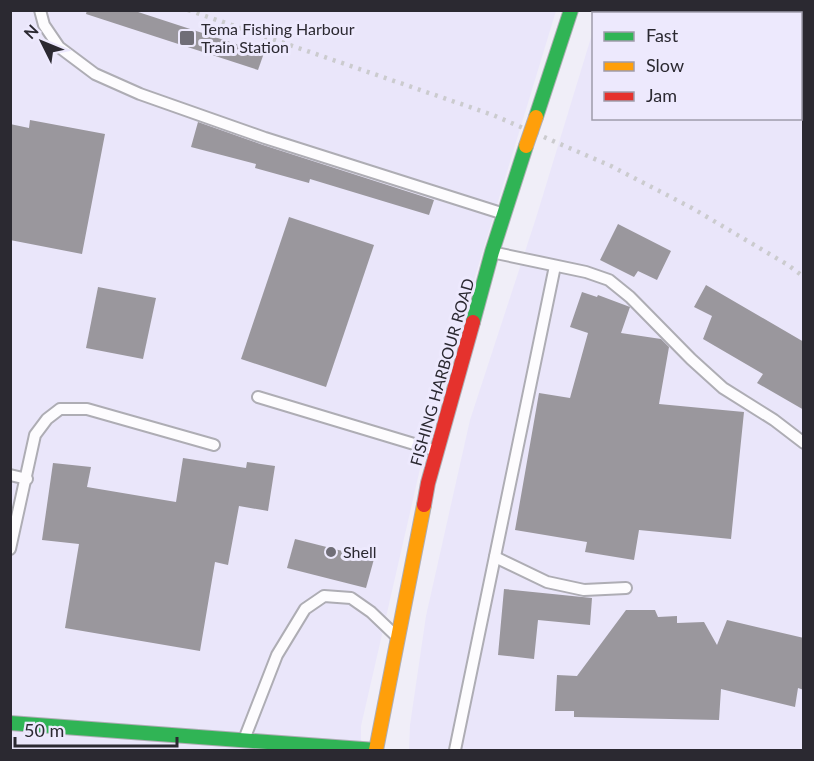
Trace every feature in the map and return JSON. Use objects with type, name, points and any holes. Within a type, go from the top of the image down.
[{"type":"street","name":"FISHING HARBOUR ROAD","points":[[378,750],[428,483],[492,252],[571,10]]},
{"type":"street","points":[[10,723],[378,750]]},
{"type":"lane","points":[[40,10],[44,25],[59,47],[95,74],[140,94],[265,138],[504,214]]},
{"type":"lane","points":[[492,252],[586,272],[609,280],[630,297],[723,388],[774,420],[804,443]]},
{"type":"lane","points":[[455,750],[555,266]]},
{"type":"lane","points":[[258,397],[437,451]]},
{"type":"lane","points":[[10,549],[35,435],[47,419],[60,409],[87,409],[214,445]]},
{"type":"lane","points":[[10,475],[27,479]]},
{"type":"lane","points":[[495,557],[547,582],[584,590],[626,588]]},
{"type":"lane","points":[[244,740],[278,655],[305,609],[324,596],[351,598],[371,612],[398,637]]},
{"type":"shaded area","points":[[10,11],[556,11],[431,421],[361,726],[361,750],[11,750]]},
{"type":"shaded area","points":[[803,11],[803,750],[409,750],[410,725],[426,616],[470,420],[536,218],[592,34],[592,120],[802,120],[802,12],[600,12]]},
{"type":"building","points":[[87,10],[132,10],[264,53],[258,70],[86,14]]},
{"type":"building","points":[[30,120],[105,134],[82,254],[10,240],[10,124],[29,128]]},
{"type":"building","points":[[198,122],[434,200],[429,215],[310,179],[309,183],[255,168],[256,164],[191,147]]},
{"type":"building","points":[[289,217],[374,245],[326,387],[241,359]]},
{"type":"building","points":[[618,224],[671,251],[657,280],[638,271],[634,277],[600,260]]},
{"type":"building","points":[[706,285],[804,342],[804,410],[757,383],[763,374],[703,339],[712,316],[694,307]]},
{"type":"building","points":[[98,287],[156,298],[143,359],[86,348]]},
{"type":"building","points":[[582,292],[597,297],[598,295],[630,307],[621,333],[661,339],[669,347],[659,404],[744,412],[731,539],[639,530],[634,560],[585,552],[587,542],[515,530],[539,393],[570,398],[588,333],[570,327]]},
{"type":"building","points":[[183,458],[246,468],[247,462],[275,466],[268,511],[239,506],[228,565],[215,562],[200,651],[65,628],[79,544],[42,540],[53,463],[91,467],[87,487],[176,502]]},
{"type":"building","points":[[295,539],[374,559],[366,588],[287,568]]},
{"type":"building","points":[[504,589],[592,598],[590,625],[538,620],[534,659],[498,655]]},
{"type":"building","points":[[626,610],[655,610],[658,617],[677,616],[677,623],[704,622],[717,645],[727,620],[804,638],[804,690],[798,688],[795,707],[721,689],[719,720],[574,717],[574,711],[555,711],[557,675],[577,676]]},
{"type":"railway","points":[[188,10],[493,115],[611,166],[692,208],[788,265],[804,277]]},
{"type":"traffic: fast","points":[[536,117],[571,10]]},
{"type":"traffic: fast","points":[[473,322],[492,252],[526,146]]},
{"type":"traffic: fast","points":[[10,723],[376,750]]},
{"type":"traffic: slow","points":[[526,146],[536,117]]},
{"type":"traffic: slow","points":[[376,750],[424,505]]},
{"type":"traffic: jam","points":[[424,505],[428,483],[473,322]]},
{"type":"place","name":"Tema Fishing Harbour Train Station","points":[[187,38]]},
{"type":"place","name":"Shell","points":[[331,552]]}]
